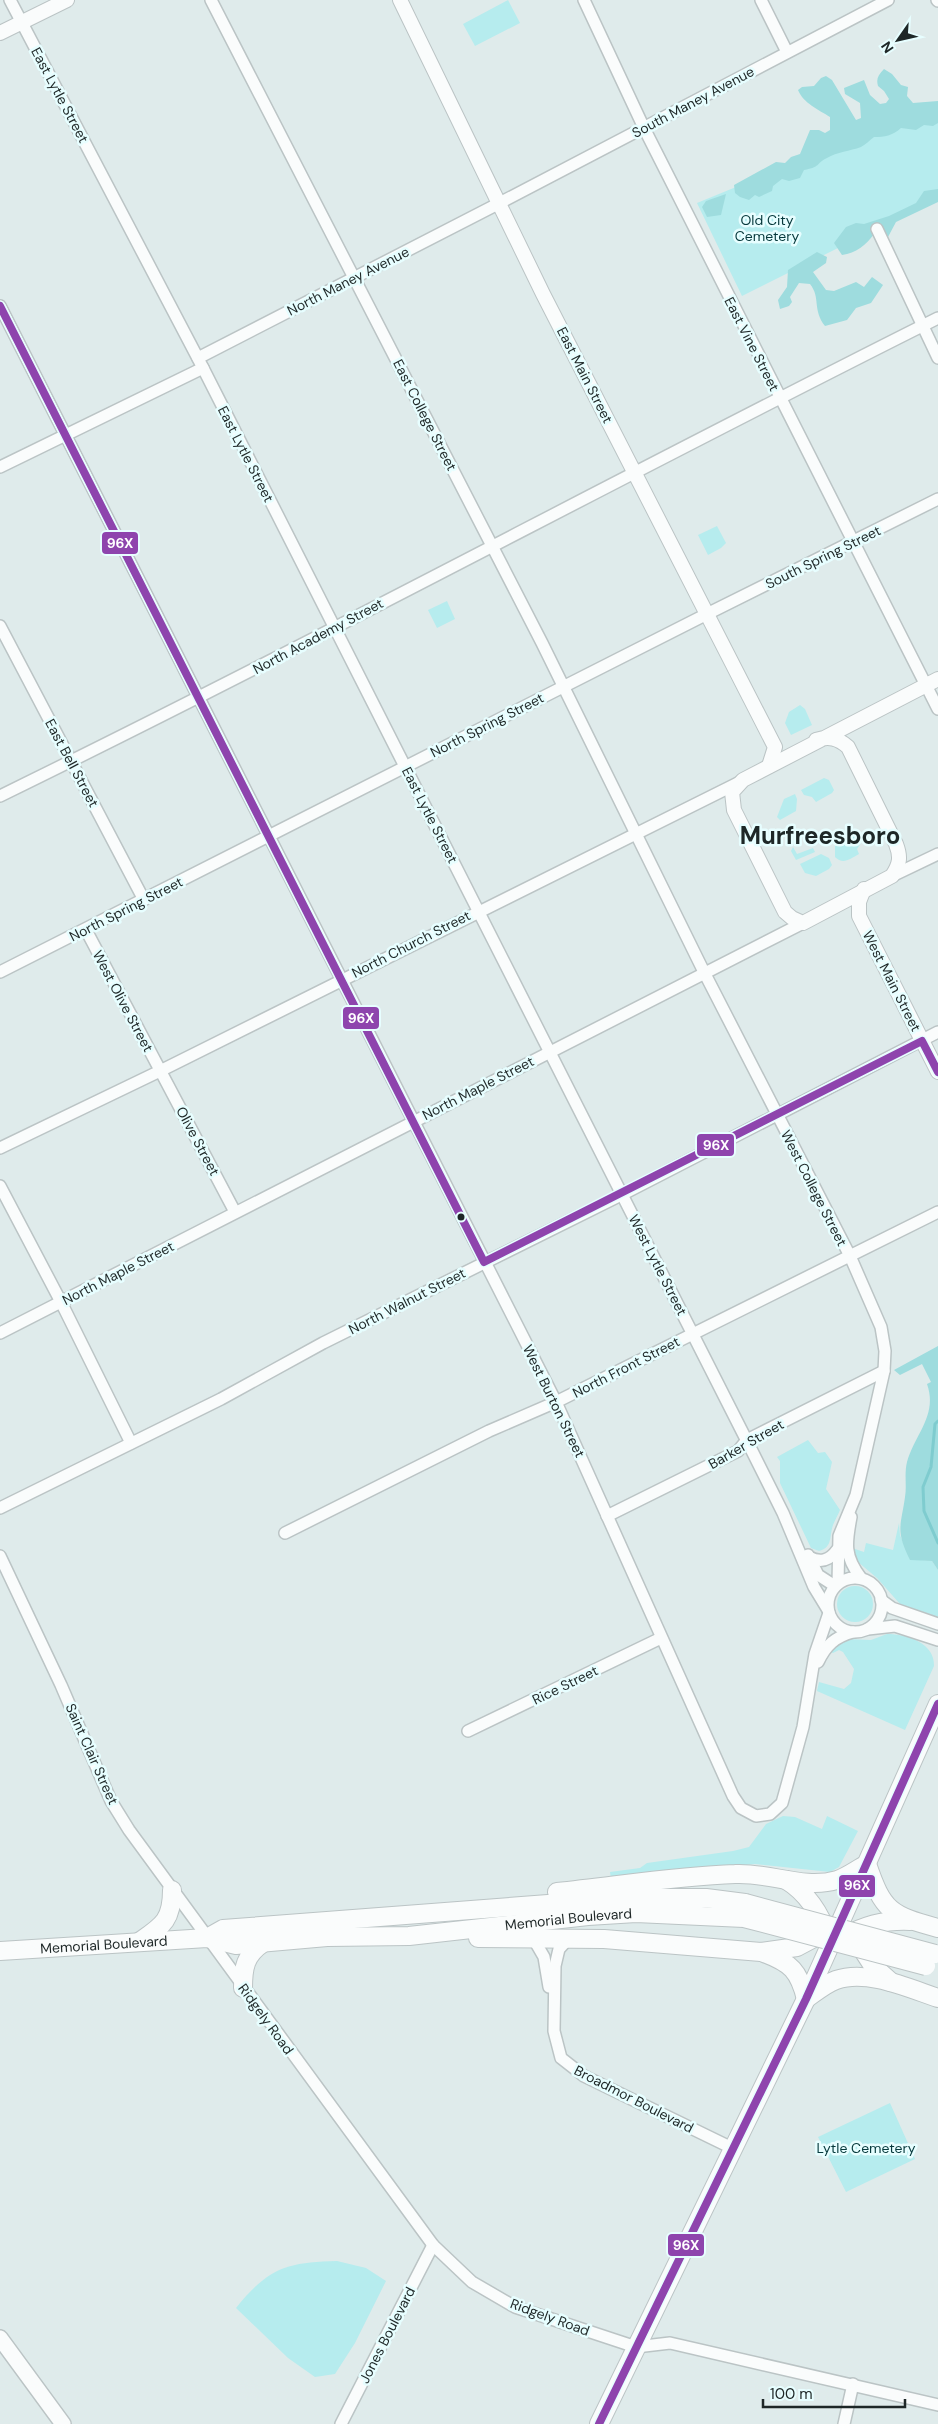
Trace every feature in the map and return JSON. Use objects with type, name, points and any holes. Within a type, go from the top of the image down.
[{"type":"main road","points":[[599,2424],[806,1999],[938,1704]]},
{"type":"main road","points":[[361,1918],[534,1894],[733,1874],[764,1875],[786,1880],[817,1882],[837,1880],[867,1864]]},
{"type":"main road","points":[[867,1864],[884,1904],[891,1910],[913,1921],[938,1928]]},
{"type":"main road","points":[[786,1880],[805,1897],[817,1912],[826,1932],[827,1950]]},
{"type":"main road","points":[[139,1942],[168,1918],[172,1906],[172,1890]]},
{"type":"main road","name":"Memorial Boulevard","points":[[207,1938],[223,1929],[627,1898],[706,1898],[744,1910]]},
{"type":"main road","points":[[409,1936],[569,1938],[761,1952],[797,1947],[826,1932],[836,1923],[848,1906]]},
{"type":"main road","points":[[848,1906],[853,1932],[873,1966],[894,1984]]},
{"type":"main road","points":[[744,1910],[934,1961]]},
{"type":"main road","name":"Memorial Boulevard","points":[[0,1951],[207,1938],[236,1945],[327,1938],[409,1936],[617,1914],[744,1910]]},
{"type":"main road","points":[[827,1950],[853,1932],[882,1923],[913,1921]]},
{"type":"main road","points":[[243,1988],[246,1960],[263,1943]]},
{"type":"main road","points":[[761,1952],[782,1960],[791,1967],[802,1984],[806,1999]]},
{"type":"main road","points":[[806,1999],[827,1984],[847,1978],[872,1979],[938,1998]]},
{"type":"main road","points":[[0,2338],[62,2424]]},
{"type":"street","name":"East Lytle Street","points":[[10,0],[200,363],[478,911]]},
{"type":"street","points":[[0,33],[67,0]]},
{"type":"street","name":"East College Street","points":[[211,0],[564,686],[635,833]]},
{"type":"street","name":"East Main Street","points":[[400,0],[499,204],[775,747]]},
{"type":"street","name":"East Vine Street","points":[[584,0],[644,128],[853,542],[932,682],[938,710]]},
{"type":"street","points":[[761,0],[787,52]]},
{"type":"street","name":"South Maney Avenue","points":[[499,204],[888,0]]},
{"type":"street","name":"North Maney Avenue","points":[[0,467],[64,436],[355,278],[499,204]]},
{"type":"street","points":[[877,229],[938,358]]},
{"type":"street","name":"West Burton Street","points":[[0,306],[64,436],[200,698],[556,1402],[733,1796],[746,1812],[762,1816],[774,1811],[784,1797],[803,1727],[813,1672]]},
{"type":"street","name":"North Academy Street","points":[[0,796],[200,698],[938,318]]},
{"type":"street","name":"South Spring Street","points":[[707,614],[938,500]]},
{"type":"street","name":"North Spring Street","points":[[0,972],[707,614]]},
{"type":"street","name":"East Bell Street","points":[[1,629],[144,900]]},
{"type":"street","points":[[769,766],[775,747],[795,752],[932,682]]},
{"type":"street","points":[[816,740],[825,737],[837,739],[848,747],[896,844],[900,859],[892,876]]},
{"type":"street","name":"North Church Street","points":[[0,1148],[160,1071],[743,780],[795,752]]},
{"type":"street","points":[[743,780],[732,792],[734,810],[785,912],[803,923]]},
{"type":"street","name":"West College Street","points":[[635,833],[850,1256],[881,1327],[885,1350],[884,1371],[864,1464],[852,1505],[841,1528],[837,1550],[837,1585]]},
{"type":"street","points":[[864,889],[938,854]]},
{"type":"street","name":"North Maple Street","points":[[0,1333],[803,923],[864,889]]},
{"type":"street","name":"West Main Street","points":[[864,889],[859,902],[859,916],[938,1072]]},
{"type":"street","name":"West Main Street","points":[[834,905],[859,916]]},
{"type":"street","name":"West Lytle Street","points":[[478,911],[551,1051],[747,1440],[783,1513],[814,1587],[841,1628],[853,1632]]},
{"type":"street","name":"West Olive Street","points":[[86,930],[160,1071]]},
{"type":"street","name":"North Walnut Street","points":[[0,1508],[221,1399],[323,1343],[623,1194],[938,1032]]},
{"type":"street","name":"Olive Street","points":[[160,1071],[235,1212]]},
{"type":"street","points":[[0,1186],[61,1302],[131,1443]]},
{"type":"street","name":"North Front Street","points":[[285,1533],[489,1431],[556,1402],[938,1212]]},
{"type":"street","name":"Barker Street","points":[[607,1516],[738,1452],[747,1440],[884,1371]]},
{"type":"street","name":"West College Street","points":[[852,1505],[847,1554],[852,1567],[861,1578]]},
{"type":"street","name":"West Lytle Street","points":[[783,1513],[818,1575],[837,1585]]},
{"type":"street","points":[[809,1557],[820,1561],[826,1560],[837,1550]]},
{"type":"street","name":"Saint Clair Street","points":[[0,1556],[64,1690],[111,1801],[129,1830],[207,1938]]},
{"type":"street","points":[[813,1672],[815,1654],[829,1611],[830,1593],[845,1579],[861,1578],[874,1586],[881,1600],[882,1607],[877,1620],[866,1629]]},
{"type":"street","points":[[881,1600],[892,1608],[938,1624]]},
{"type":"street","points":[[813,1672],[827,1645],[840,1636],[853,1632],[878,1626],[895,1626],[938,1640]]},
{"type":"street","name":"Rice Street","points":[[468,1731],[661,1638]]},
{"type":"street","name":"Ridgely Road","points":[[207,1938],[433,2245],[472,2282],[515,2307],[636,2347],[670,2343],[938,2405]]},
{"type":"street","points":[[534,1938],[544,1957],[553,2004]]},
{"type":"street","points":[[553,2004],[556,1955],[560,1946],[569,1938]]},
{"type":"street","name":"Broadmor Boulevard","points":[[553,2004],[555,2042],[561,2058],[569,2066],[584,2076],[732,2148]]},
{"type":"street","name":"Jones Boulevard","points":[[341,2424],[433,2245]]},
{"type":"street","points":[[844,2424],[853,2384]]},
{"type":"green space","points":[[508,0],[520,23],[475,46],[463,24]]},
{"type":"green space","name":"Old City Cemetery","points":[[938,104],[938,198],[742,296],[697,203]]},
{"type":"green space","points":[[717,526],[726,543],[708,555],[698,535]]},
{"type":"green space","points":[[447,601],[455,619],[437,628],[428,610]]},
{"type":"green space","points":[[800,705],[805,709],[812,725],[791,735],[785,723],[789,712]]},
{"type":"green space","points":[[824,778],[829,780],[834,790],[832,793],[816,802],[812,797],[804,795],[801,790]]},
{"type":"green space","points":[[795,794],[797,799],[796,811],[780,820],[777,817],[784,799]]},
{"type":"green space","points":[[854,836],[858,837],[861,843],[857,849],[859,854],[844,861],[835,857],[835,846]]},
{"type":"green space","points":[[793,847],[797,854],[813,848],[815,852],[796,860],[791,851]]},
{"type":"green space","points":[[821,854],[829,858],[832,865],[829,869],[816,876],[805,873],[800,864]]},
{"type":"green space","points":[[808,1440],[818,1453],[825,1452],[832,1462],[826,1489],[840,1510],[833,1525],[829,1544],[819,1551],[811,1548],[780,1483],[780,1461],[777,1457]]},
{"type":"green space","points":[[899,1523],[900,1535],[910,1559],[932,1561],[938,1570],[938,1617],[900,1604],[877,1578],[858,1562],[852,1548],[864,1552],[866,1543],[893,1550]]},
{"type":"green space","points":[[855,1586],[868,1591],[873,1604],[868,1617],[855,1622],[842,1617],[837,1604],[842,1591]]},
{"type":"green space","points":[[887,1634],[895,1634],[918,1641],[930,1651],[933,1658],[934,1666],[905,1730],[817,1691],[819,1682],[844,1689],[851,1683],[854,1669],[843,1652],[839,1650],[833,1653],[829,1651],[846,1639],[871,1640]]},
{"type":"green space","points":[[783,1816],[795,1817],[822,1829],[827,1816],[858,1831],[839,1867],[830,1872],[755,1864],[611,1879],[610,1872],[640,1868],[647,1863],[749,1847],[766,1824]]},
{"type":"green space","name":"Lytle Cemetery","points":[[890,2103],[915,2159],[846,2192],[818,2137]]},
{"type":"green space","points":[[337,2261],[366,2268],[386,2281],[355,2343],[335,2374],[315,2377],[288,2358],[236,2308],[258,2284],[280,2270],[305,2263]]},
{"type":"shaded area","points":[[884,69],[892,74],[901,85],[908,87],[907,96],[913,103],[938,101],[938,123],[933,126],[924,125],[916,130],[901,128],[888,136],[874,137],[861,147],[835,154],[816,166],[804,170],[800,178],[789,181],[782,179],[773,186],[772,191],[759,197],[755,195],[749,200],[735,193],[734,185],[776,162],[785,163],[791,157],[800,154],[810,130],[819,130],[825,133],[830,130],[830,117],[807,102],[798,90],[802,87],[814,86],[821,78],[826,76],[832,80],[856,120],[861,118],[860,103],[845,94],[844,88],[864,80],[870,95],[880,104],[886,103],[889,99],[878,86],[877,81]]},
{"type":"shaded area","points":[[938,189],[938,202],[896,222],[888,237],[882,234],[874,234],[860,248],[842,255],[834,243],[846,227],[856,223],[864,224],[889,216],[916,203],[924,191]]},
{"type":"shaded area","points":[[726,194],[721,215],[707,217],[702,207],[706,201]]},
{"type":"shaded area","points":[[817,252],[827,257],[826,263],[813,272],[826,290],[834,291],[856,282],[864,287],[872,277],[883,285],[871,303],[856,308],[847,320],[825,326],[821,320],[815,294],[810,284],[799,283],[790,297],[792,302],[789,306],[780,309],[778,300],[787,287],[788,270]]},
{"type":"shaded area","points":[[938,1346],[938,1570],[932,1561],[910,1560],[902,1542],[900,1528],[906,1493],[907,1462],[928,1415],[930,1395],[927,1384],[931,1382],[922,1364],[900,1375],[894,1370]]},
{"type":"waterway","points":[[938,1421],[935,1424],[931,1467],[923,1487],[924,1511],[938,1543]]},
{"type":"transit line","name":"96X","points":[[0,306],[484,1262],[922,1041],[938,1072]]},
{"type":"transit line","name":"96X","points":[[599,2424],[806,1999],[938,1704]]},
{"type":"district","name":"Murfreesboro","points":[[820,836]]}]
